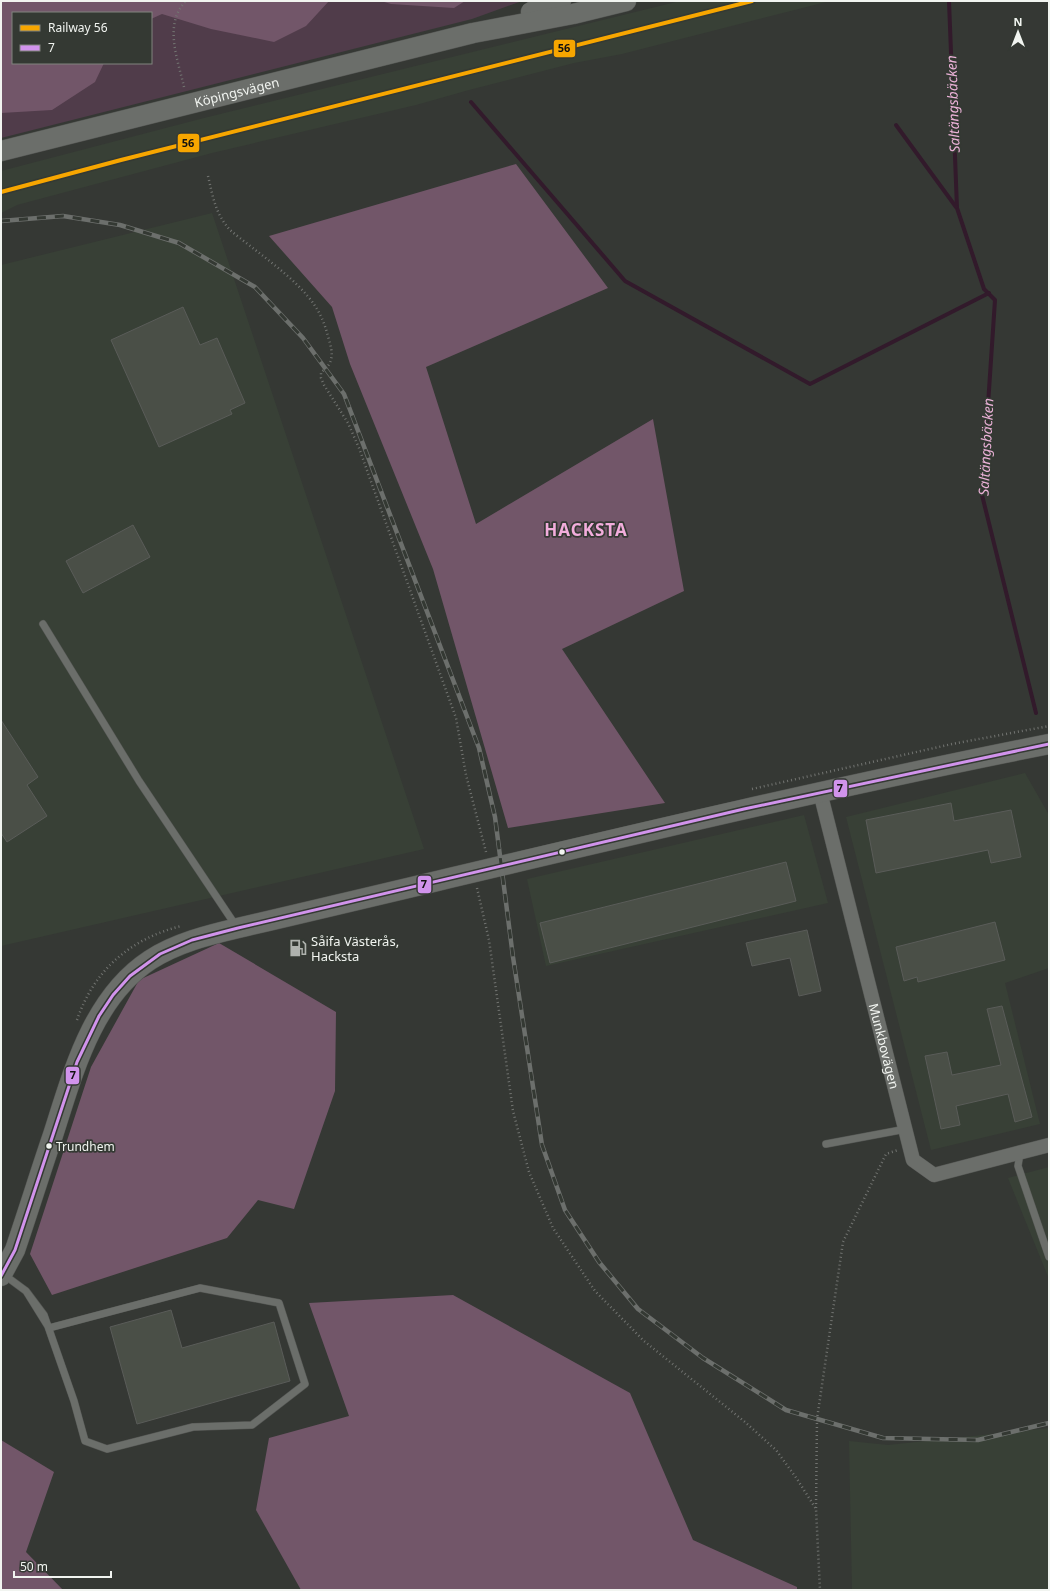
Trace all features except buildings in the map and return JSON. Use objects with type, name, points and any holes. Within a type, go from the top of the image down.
[{"type":"street","name":"Köpingsvägen","points":[[472,33],[561,1]]},
{"type":"street","name":"Köpingsvägen","points":[[1,151],[472,33],[573,14],[626,1]]},
{"type":"street","points":[[2,1275],[15,1250],[79,1055],[99,1017],[110,1000],[127,979],[149,961],[166,951],[203,937],[238,928],[820,792],[1049,744]]},
{"type":"street","name":"Munkbovägen","points":[[820,792],[913,1160],[934,1175],[1049,1145]]},
{"type":"lane","points":[[43,624],[140,781],[238,928]]},
{"type":"lane","points":[[826,1144],[906,1129]]},
{"type":"lane","points":[[1020,1153],[1018,1166],[1049,1257]]},
{"type":"lane","points":[[2,1275],[26,1291],[44,1315],[74,1401],[85,1441],[106,1449],[193,1427],[252,1424],[305,1384],[279,1303],[200,1288],[49,1328]]},
{"type":"path","points":[[184,87],[173,39],[173,30],[181,6],[186,1]]},
{"type":"path","points":[[208,176],[215,208],[224,223],[230,230],[304,291],[316,306],[327,331],[332,349],[332,358],[329,366],[321,372],[321,378],[348,423],[359,448],[456,718],[466,775],[486,852]]},
{"type":"path","points":[[746,791],[952,744],[1049,726]]},
{"type":"path","points":[[480,854],[493,851]]},
{"type":"path","points":[[473,873],[489,940],[513,1110],[529,1172],[553,1228],[596,1292],[644,1341],[746,1422],[776,1450],[816,1509]]},
{"type":"path","points":[[76,1024],[91,990],[104,972],[123,953],[142,940],[167,929],[186,924]]},
{"type":"path","points":[[820,1590],[816,1509],[817,1419],[843,1242],[886,1154],[910,1146]]},
{"type":"shaded area","points":[[1,1],[522,1],[472,19],[1,138]]},
{"type":"shaded area","points":[[1,1],[329,1],[306,26],[274,42],[211,29],[162,14],[152,19],[152,12],[12,12],[12,64],[104,64],[95,82],[52,110],[1,113]]},
{"type":"shaded area","points":[[381,1],[465,1],[454,8],[391,4]]},
{"type":"shaded area","points":[[680,1],[830,1],[622,54],[574,63],[416,105],[212,153],[17,205],[1,213],[1,171],[204,118]]},
{"type":"shaded area","points":[[516,164],[608,288],[426,367],[476,524],[653,419],[684,591],[562,649],[665,803],[508,828],[433,569],[350,364],[332,307],[269,236]]},
{"type":"shaded area","points":[[212,213],[424,849],[1,946],[1,265]]},
{"type":"shaded area","points":[[1025,773],[1049,815],[1049,968],[1005,983],[1040,1124],[931,1150],[846,817]]},
{"type":"shaded area","points":[[804,815],[828,903],[546,966],[527,879]]},
{"type":"shaded area","points":[[219,943],[336,1012],[335,1091],[294,1209],[258,1200],[227,1238],[52,1295],[30,1254],[91,1067],[139,980]]},
{"type":"shaded area","points":[[1049,1167],[1049,1279],[1008,1178]]},
{"type":"shaded area","points":[[453,1295],[630,1393],[693,1540],[797,1587],[797,1590],[301,1590],[256,1510],[269,1438],[349,1416],[309,1303]]},
{"type":"shaded area","points":[[1049,1428],[1049,1590],[852,1590],[849,1441],[888,1445]]},
{"type":"shaded area","points":[[1,1440],[54,1472],[26,1552],[63,1590],[1,1590]]},
{"type":"waterway","name":"Saltängsbäcken","points":[[949,1],[957,208],[984,289],[995,300],[982,495],[1036,713]]},
{"type":"waterway","points":[[471,102],[625,281],[810,384],[989,293]]},
{"type":"waterway","name":"Saltängsbäcken","points":[[896,125],[956,207]]},
{"type":"railway","points":[[1,221],[63,216],[120,225],[179,243],[255,287],[303,338],[344,394],[479,748],[495,817],[513,957],[542,1145],[565,1210],[599,1262],[638,1309],[703,1358],[786,1410],[883,1438],[978,1440],[1049,1423]]},
{"type":"rail line","name":"56","points":[[1,192],[121,160],[752,1]]},
{"type":"transit line","name":"7","points":[[1,1276],[15,1250],[77,1062],[99,1016],[113,995],[130,976],[160,954],[192,940],[238,928],[744,809],[1049,744]]},
{"type":"place","name":"Såifa Västerås, Hacksta","points":[[298,948]]},
{"type":"place","name":"Trundhem","points":[[49,1146]]},
{"type":"district","name":"HACKSTA","points":[[586,530]]}]
